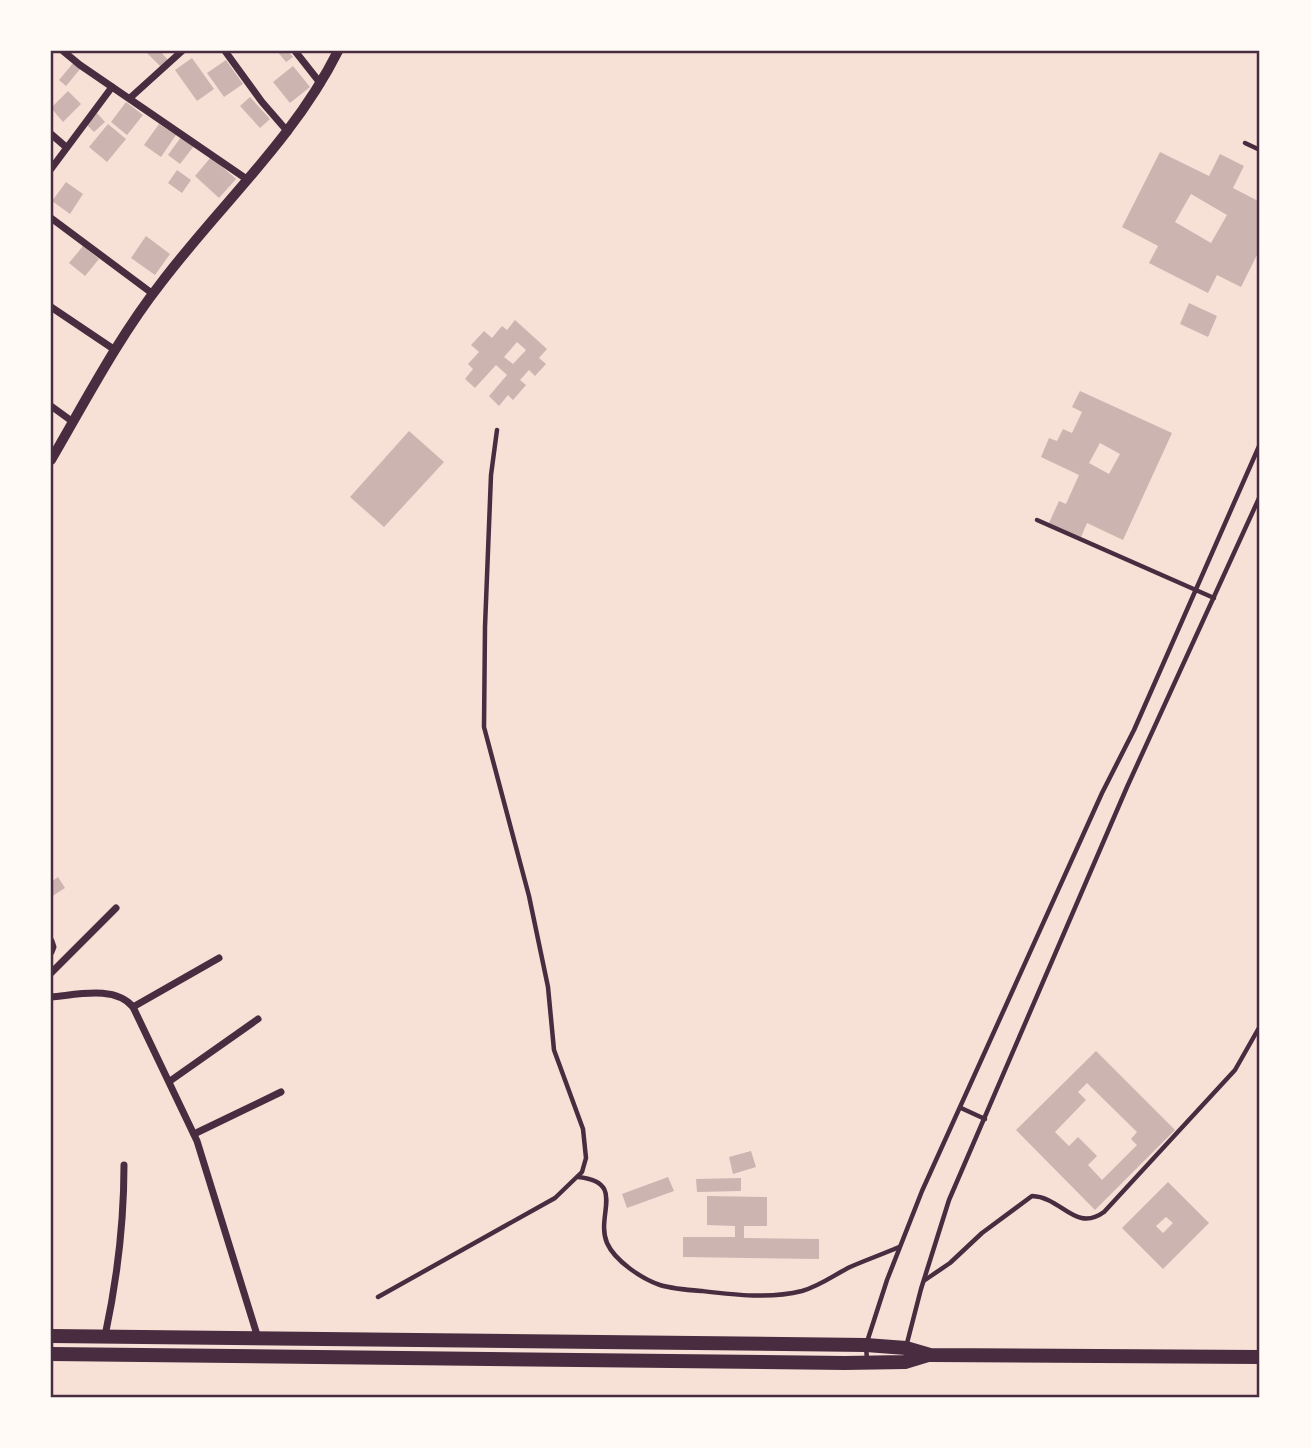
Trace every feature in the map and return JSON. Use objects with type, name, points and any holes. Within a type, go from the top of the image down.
[{"type":"highway","points":[[51,1336],[866,1345],[905,1355]]},
{"type":"highway","points":[[51,1354],[867,1363],[905,1355],[1260,1357]]},
{"type":"street","points":[[62,51],[248,180]]},
{"type":"street","points":[[130,98],[182,51]]},
{"type":"street","points":[[225,51],[262,102],[288,132]]},
{"type":"street","points":[[295,51],[321,85]]},
{"type":"street","points":[[51,460],[115,350],[153,294],[288,132],[308,99],[321,85],[338,51]]},
{"type":"street","points":[[51,169],[53,160],[113,87]]},
{"type":"street","points":[[51,134],[66,147]]},
{"type":"street","points":[[51,218],[153,294]]},
{"type":"street","points":[[51,307],[115,350]]},
{"type":"street","points":[[51,406],[73,422]]},
{"type":"street","points":[[51,973],[116,908]]},
{"type":"street","points":[[51,941],[51,952]]},
{"type":"street","points":[[134,1007],[219,958]]},
{"type":"street","points":[[51,996],[117,995],[128,1000],[134,1007],[194,1134],[258,1339]]},
{"type":"street","points":[[170,1081],[258,1019]]},
{"type":"street","points":[[194,1134],[281,1092]]},
{"type":"street","points":[[105,1336],[115,1290],[124,1165]]},
{"type":"lane","points":[[1245,143],[1260,150]]},
{"type":"lane","points":[[378,1297],[555,1199],[582,1172],[586,1158],[583,1129],[554,1050],[548,986],[529,896],[484,727],[490,503],[497,430]]},
{"type":"lane","points":[[867,1363],[866,1345],[922,1191],[1097,805],[1134,730],[1260,444]]},
{"type":"lane","points":[[1252,463],[1260,466]]},
{"type":"lane","points":[[905,1355],[949,1200],[1127,787],[1260,496]]},
{"type":"lane","points":[[1037,520],[1214,598]]},
{"type":"lane","points":[[925,1280],[1032,1196],[1051,1200],[1083,1220],[1094,1219],[1104,1212],[1235,1070],[1260,1026]]},
{"type":"lane","points":[[961,1108],[985,1119]]},
{"type":"lane","points":[[577,1177],[589,1178],[606,1192],[604,1231],[607,1244],[617,1256],[649,1280],[673,1288],[750,1296],[786,1294],[811,1288],[849,1267],[900,1247]]},
{"type":"building","points":[[145,51],[160,51],[168,60],[161,67]]},
{"type":"building","points":[[277,51],[288,51],[293,57],[286,62]]},
{"type":"building","points":[[192,58],[214,89],[197,101],[175,70]]},
{"type":"building","points":[[226,60],[243,84],[224,97],[207,73]]},
{"type":"building","points":[[74,62],[81,68],[66,86],[59,80]]},
{"type":"building","points":[[293,66],[310,87],[290,103],[273,82]]},
{"type":"building","points":[[68,91],[81,104],[63,122],[51,108]]},
{"type":"building","points":[[250,97],[270,119],[260,128],[240,106]]},
{"type":"building","points":[[126,102],[143,115],[127,135],[111,122]]},
{"type":"building","points":[[97,113],[105,122],[94,132],[86,124]]},
{"type":"building","points":[[108,124],[126,139],[107,162],[89,147]]},
{"type":"building","points":[[159,124],[176,135],[161,157],[144,145]]},
{"type":"building","points":[[181,137],[194,146],[180,164],[168,155]]},
{"type":"building","points":[[1160,152],[1209,176],[1220,154],[1244,166],[1233,188],[1260,202],[1260,249],[1241,287],[1217,275],[1208,293],[1149,263],[1158,246],[1122,227]],"holes":[[[1191,194],[1227,215],[1211,243],[1175,222]]]},
{"type":"building","points":[[211,157],[236,179],[219,198],[195,176]]},
{"type":"building","points":[[177,170],[191,180],[182,193],[168,183]]},
{"type":"building","points":[[66,182],[83,194],[70,214],[52,201]]},
{"type":"building","points":[[146,236],[170,254],[155,275],[131,258]]},
{"type":"building","points":[[83,246],[99,259],[85,276],[69,263]]},
{"type":"building","points":[[1189,303],[1217,316],[1208,337],[1180,324]]},
{"type":"building","points":[[515,320],[547,349],[539,358],[546,364],[535,376],[529,370],[520,380],[526,385],[513,400],[508,395],[499,406],[489,396],[507,375],[496,365],[475,388],[465,379],[473,369],[468,364],[479,352],[471,345],[484,331],[492,338],[502,326],[507,330]],"holes":[[[517,342],[526,350],[513,364],[504,357]]]},
{"type":"building","points":[[1080,391],[1172,433],[1123,540],[1087,523],[1081,537],[1049,523],[1059,501],[1066,504],[1079,475],[1041,457],[1049,438],[1057,441],[1063,429],[1072,433],[1082,412],[1072,407]],"holes":[[[1100,443],[1120,454],[1109,474],[1089,463]]]},
{"type":"building","points":[[409,431],[444,462],[384,527],[350,497]]},
{"type":"building","points":[[58,877],[65,888],[51,897],[51,882]]},
{"type":"building","points":[[1096,1051],[1175,1130],[1095,1210],[1016,1130]],"holes":[[[1087,1083],[1137,1132],[1131,1139],[1137,1145],[1102,1180],[1088,1165],[1097,1156],[1078,1137],[1069,1146],[1055,1132],[1086,1100],[1078,1092]]]},
{"type":"building","points":[[751,1151],[756,1167],[733,1174],[729,1157]]},
{"type":"building","points":[[668,1177],[674,1191],[627,1208],[622,1194]]},
{"type":"building","points":[[741,1178],[741,1191],[697,1192],[696,1179]]},
{"type":"building","points":[[1168,1182],[1209,1223],[1163,1269],[1122,1228]],"holes":[[[1166,1217],[1173,1223],[1163,1233],[1156,1226]]]},
{"type":"building","points":[[707,1196],[767,1197],[767,1226],[744,1226],[744,1238],[819,1239],[819,1259],[683,1257],[683,1237],[735,1237],[735,1226],[707,1225]]}]
